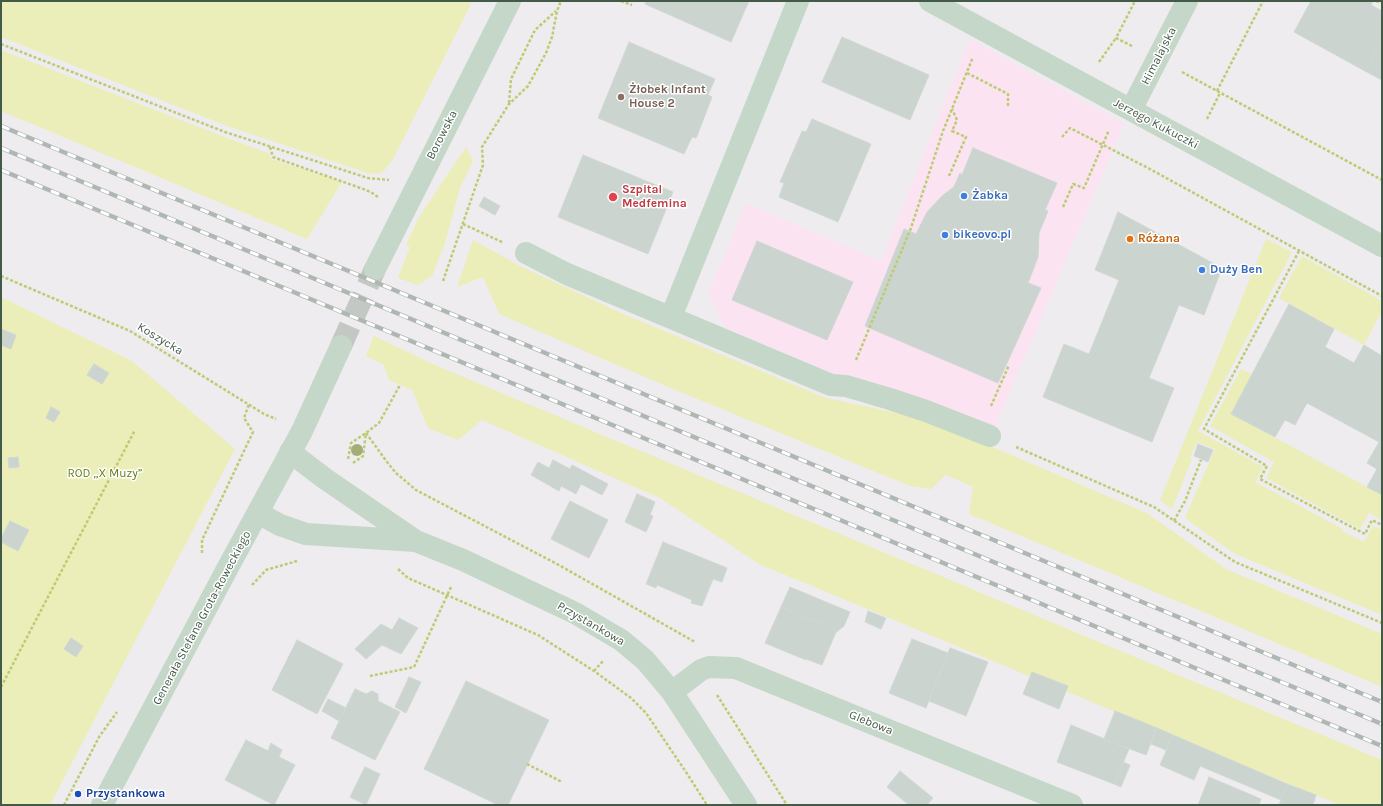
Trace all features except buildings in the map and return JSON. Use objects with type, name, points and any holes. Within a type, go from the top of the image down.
[{"type":"street","name":"Borowska","points":[[375,269],[510,1]]},
{"type":"street","points":[[671,317],[798,1]]},
{"type":"street","name":"Jerzego Kukuczki","points":[[930,1],[1382,246]]},
{"type":"street","name":"Himalajska","points":[[1126,107],[1187,1]]},
{"type":"street","points":[[526,253],[567,274],[831,385],[846,386],[926,411],[990,436]]},
{"type":"street","points":[[302,431],[341,346]]},
{"type":"street","name":"Generała Stefana Grota-Roweckiego","points":[[102,805],[302,431]]},
{"type":"street","name":"Przystankowa","points":[[290,452],[324,478],[416,541],[463,560],[575,613],[621,640],[645,660],[672,692],[746,805]]},
{"type":"street","name":"Przystankowa","points":[[258,512],[280,525],[306,534],[416,541]]},
{"type":"street","name":"Glebowa","points":[[672,692],[701,670],[709,667],[736,668],[1072,805]]},
{"type":"path","points":[[443,281],[483,165],[482,147],[509,104],[528,86],[546,53],[552,37],[557,11],[561,1]]},
{"type":"path","points":[[621,1],[632,5]]},
{"type":"path","points":[[1135,1],[1116,38],[1137,49]]},
{"type":"path","points":[[1217,91],[1264,1]]},
{"type":"path","points":[[1376,1],[1382,3]]},
{"type":"path","points":[[509,104],[511,79],[535,30],[557,11]]},
{"type":"path","points":[[846,386],[911,228],[943,132],[985,30]]},
{"type":"path","points":[[1,44],[225,132],[368,178],[390,180]]},
{"type":"path","points":[[1177,69],[1382,180]]},
{"type":"path","points":[[967,73],[1008,94],[1008,108]]},
{"type":"path","points":[[1063,207],[1073,184],[1084,188],[1101,145],[1126,107]]},
{"type":"path","points":[[949,176],[966,137],[952,131],[957,120],[952,109]]},
{"type":"path","points":[[1062,137],[1070,128],[1148,168],[1382,296]]},
{"type":"path","points":[[269,146],[273,157],[366,190],[374,194],[379,199]]},
{"type":"path","points":[[463,224],[526,253]]},
{"type":"path","points":[[1299,250],[1204,430],[1267,466],[1260,479],[1364,534],[1372,520],[1382,525]]},
{"type":"path","name":"Koszycka","points":[[1,276],[130,331],[264,414],[302,431]]},
{"type":"path","points":[[1000,385],[1009,365]]},
{"type":"path","points":[[348,461],[351,443],[379,423],[400,385]]},
{"type":"path","points":[[202,558],[202,540],[253,432],[244,418],[249,404]]},
{"type":"path","points":[[1,687],[135,430]]},
{"type":"path","points":[[347,467],[363,456],[366,433]]},
{"type":"path","points":[[990,436],[1154,507],[1235,562],[1382,623]]},
{"type":"path","points":[[1174,521],[1185,501],[1201,460]]},
{"type":"path","points":[[370,676],[414,667],[463,560]]},
{"type":"path","points":[[252,586],[266,570],[300,561]]},
{"type":"path","points":[[397,568],[408,578],[538,635],[594,671],[632,698],[646,713],[707,805]]},
{"type":"path","points":[[527,764],[562,782]]},
{"type":"shaded area","points":[[970,39],[1124,124],[995,427],[837,375],[725,328],[708,294],[746,203],[881,261]]},
{"type":"green space","points":[[1,1],[470,1],[470,6],[392,161],[382,173],[371,174],[227,126],[1,37]]},
{"type":"green space","points":[[1,50],[268,153],[272,159],[342,182],[307,239],[1,111]]},
{"type":"green space","points":[[466,147],[473,161],[460,188],[445,243],[432,276],[418,285],[398,278],[410,247],[406,245],[419,217]]},
{"type":"green space","points":[[1266,239],[1292,252],[1198,431],[1263,467],[1255,482],[1343,529],[1342,531],[1364,542],[1373,526],[1382,530],[1382,615],[1235,554],[1185,518],[1215,449],[1197,442],[1190,458],[1192,459],[1172,509],[1160,500]]},
{"type":"green space","points":[[473,240],[522,267],[621,313],[826,398],[930,420],[1147,513],[1226,569],[1382,634],[1382,687],[969,514],[973,487],[946,475],[931,489],[910,486],[668,387],[499,314],[483,277],[457,287]]},
{"type":"green space","points":[[1302,256],[1382,301],[1382,311],[1364,345],[1279,298]]},
{"type":"green space","name":"ROD „X Muzy”","points":[[1,297],[132,361],[235,449],[50,805],[1,805]]},
{"type":"green space","points":[[374,336],[437,366],[1382,760],[1382,805],[1340,805],[759,564],[660,498],[482,420],[458,440],[428,428],[412,390],[389,380],[384,365],[366,356]]},
{"type":"green space","points":[[1241,369],[1252,374],[1231,414],[1382,495],[1382,520],[1369,513],[1360,529],[1266,478],[1274,462],[1210,426]]},
{"type":"tunnel","points":[[341,346],[375,269]]},
{"type":"railway","points":[[1,126],[1382,702]]},
{"type":"railway","points":[[1,148],[1382,724]]},
{"type":"railway","points":[[1,170],[1382,746]]},
{"type":"place","name":"Żłobek Infant House 2","points":[[621,97]]},
{"type":"place","name":"Żabka","points":[[964,196]]},
{"type":"place","name":"Szpital Medfemina","points":[[613,197]]},
{"type":"place","name":"bikeovo.pl","points":[[945,235]]},
{"type":"place","name":"Różana","points":[[1130,239]]},
{"type":"place","name":"Duży Ben","points":[[1202,270]]},
{"type":"place","name":"Przystankowa","points":[[78,794]]}]
